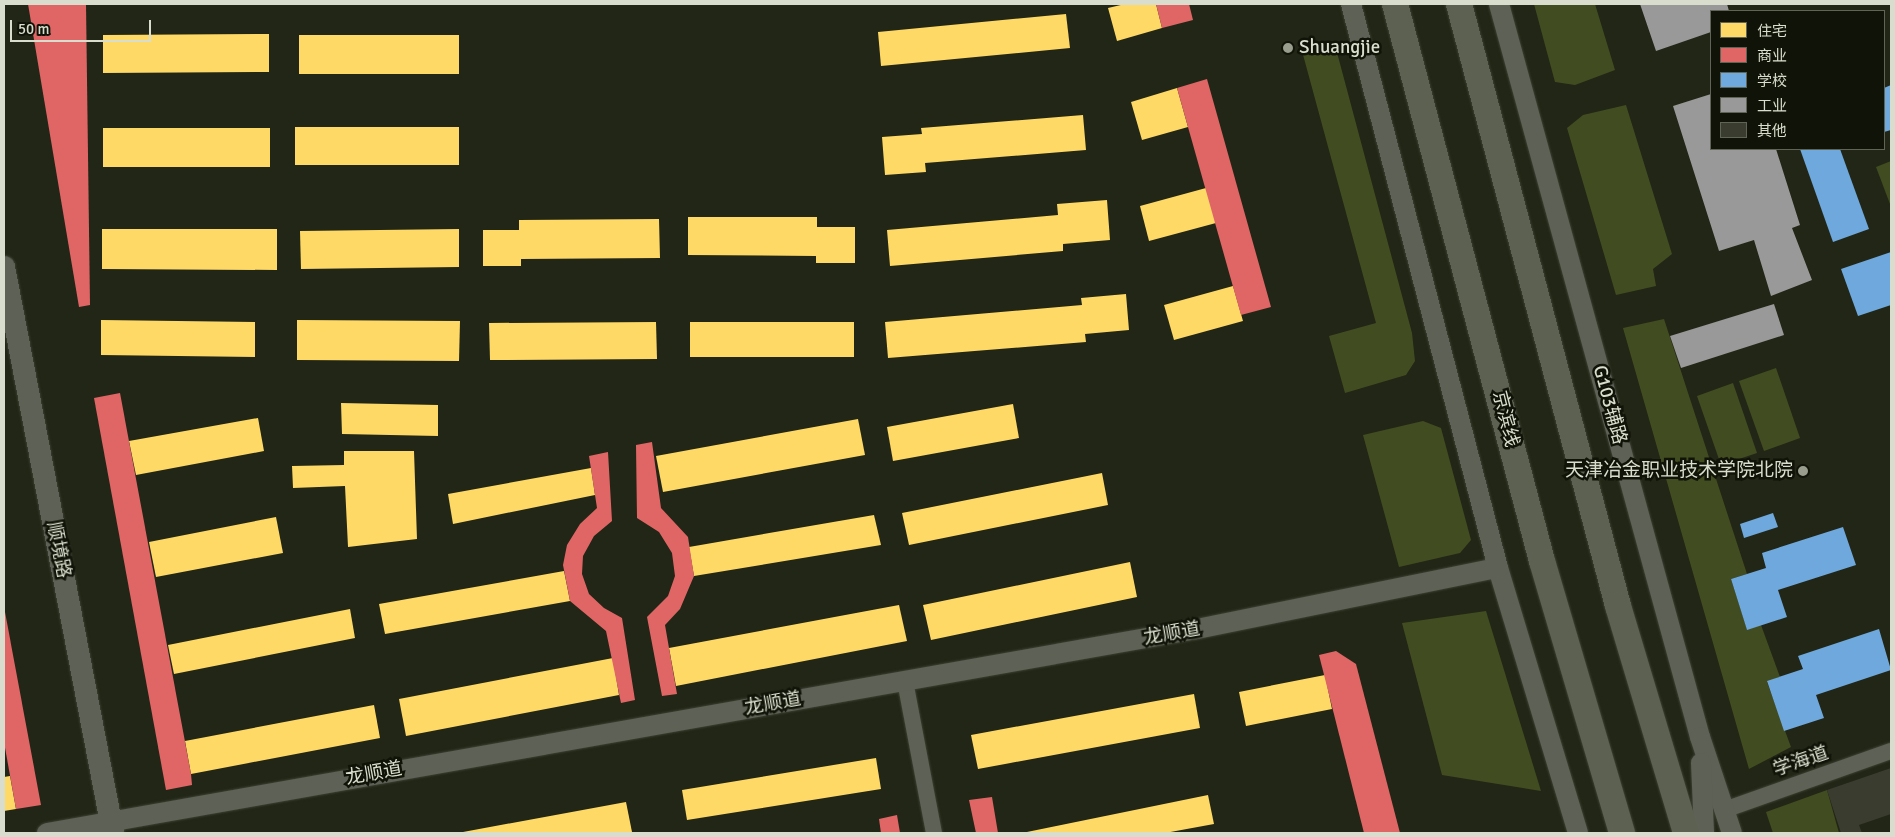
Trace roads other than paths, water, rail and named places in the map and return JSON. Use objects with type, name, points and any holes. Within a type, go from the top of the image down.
[{"type":"highway","name":"京滨线","points":[[1395,4],[1542,561],[1622,833]]},
{"type":"highway","points":[[1459,4],[1618,606],[1686,833]]},
{"type":"main road","name":"顺境路","points":[[4,267],[112,827]]},
{"type":"street","points":[[1351,4],[1498,568],[1578,833]]},
{"type":"street","name":"G103辅路","points":[[1499,4],[1700,737],[1732,833]]},
{"type":"street","name":"龙顺道","points":[[47,833],[112,827],[1197,629],[1498,568]]},
{"type":"street","points":[[905,681],[934,833]]},
{"type":"street","points":[[1700,737],[1704,833]]},
{"type":"street","name":"学海道","points":[[1724,810],[1891,751]]},
{"type":"place","name":"Shuangjie","points":[[1288,48]]},
{"type":"place","name":"天津冶金职业技术学院北院","points":[[1803,471]]}]
